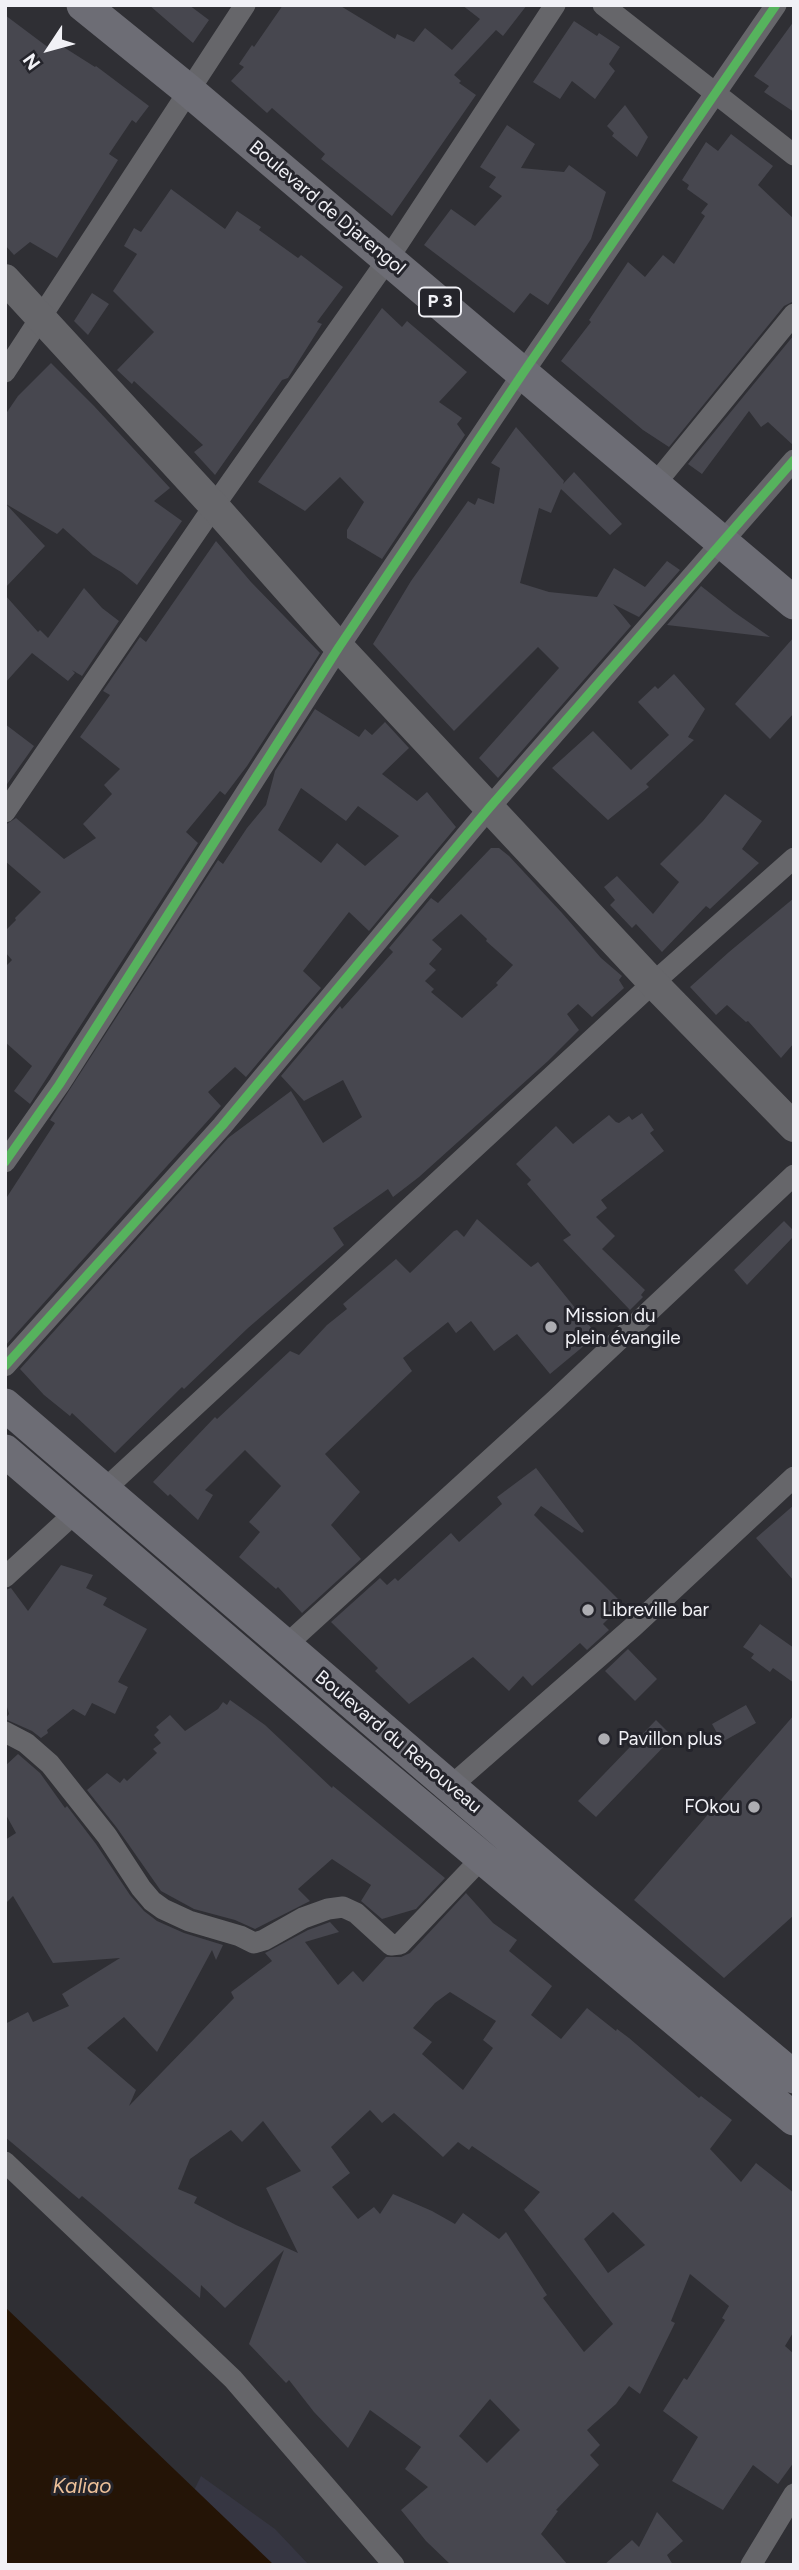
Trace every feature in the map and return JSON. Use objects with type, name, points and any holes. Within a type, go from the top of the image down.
[{"type":"main road","name":"Boulevard de Djarengol","points":[[83,5],[188,90],[794,603]]},
{"type":"main road","points":[[5,279],[214,506],[339,647],[653,983],[794,1127]]},
{"type":"main road","name":"Boulevard du Renouveau","points":[[5,1405],[574,1893],[794,2077]]},
{"type":"main road","name":"Boulevard du Renouveau","points":[[5,1451],[482,1858],[794,2119]]},
{"type":"street","points":[[5,372],[245,5]]},
{"type":"street","points":[[5,812],[214,506],[388,259],[555,5]]},
{"type":"street","points":[[603,5],[794,155]]},
{"type":"street","points":[[5,1162],[59,1085],[339,647],[776,5]]},
{"type":"street","points":[[655,484],[794,314]]},
{"type":"street","points":[[5,1367],[222,1126],[491,807],[794,460]]},
{"type":"street","points":[[105,1489],[653,983],[794,858]]},
{"type":"street","points":[[285,1646],[554,1401],[794,1175]]},
{"type":"street","points":[[451,1786],[633,1627],[794,1477]]},
{"type":"street","points":[[5,1577],[76,1512]]},
{"type":"street","points":[[5,1732],[26,1743],[50,1764],[107,1836],[152,1901],[189,1921],[240,1936],[254,1943],[303,1918],[343,1907],[356,1913],[390,1945],[400,1944],[482,1858]]},
{"type":"street","points":[[5,2162],[233,2379],[394,2565]]},
{"type":"street","points":[[751,2565],[794,2494]]},
{"type":"shaded area","points":[[201,2476],[275,2529],[309,2565],[201,2565],[181,2517]]},
{"type":"water","name":"Kaliao","points":[[5,2307],[274,2565],[5,2565]]},
{"type":"building","points":[[149,5],[189,5],[209,20],[193,43]]},
{"type":"building","points":[[283,5],[339,5],[395,39],[397,34],[414,42],[425,28],[452,50],[480,19],[462,5],[527,5],[503,36],[496,30],[454,75],[461,81],[459,83],[476,95],[392,216],[321,159],[325,154],[272,108],[267,113],[231,81],[244,67],[239,64],[252,45],[254,47]]},
{"type":"building","points":[[5,15],[49,48],[54,41],[96,66],[149,106],[136,123],[132,120],[109,154],[118,160],[57,258],[30,242],[14,255],[5,245]]},
{"type":"building","points":[[574,21],[620,47],[609,64],[615,71],[595,99],[572,81],[560,99],[533,82]]},
{"type":"building","points":[[794,21],[794,112],[764,92],[769,86],[754,76]]},
{"type":"building","points":[[625,105],[648,137],[637,157],[612,136],[614,133],[607,126]]},
{"type":"building","points":[[507,125],[535,144],[521,168],[564,172],[569,165],[606,192],[591,239],[548,305],[530,293],[514,313],[424,245],[451,209],[475,226],[502,196],[489,187],[496,177],[480,167]]},
{"type":"building","points":[[731,134],[773,166],[758,185],[794,219],[794,301],[784,306],[669,447],[643,430],[561,361],[591,322],[589,320],[628,262],[645,277],[663,255],[674,264],[705,216],[701,213],[708,204],[687,189],[689,185],[682,180],[706,142],[718,151]]},
{"type":"building","points":[[171,189],[225,229],[237,211],[298,258],[301,255],[343,287],[317,322],[322,324],[288,378],[282,380],[215,475],[194,452],[203,445],[134,381],[132,384],[117,370],[154,332],[113,291],[137,254],[124,246],[134,228],[141,232]]},
{"type":"building","points":[[92,293],[109,304],[88,335],[74,321]]},
{"type":"building","points":[[382,308],[402,327],[407,321],[467,372],[439,402],[462,418],[457,424],[465,435],[382,559],[347,538],[347,530],[364,502],[340,477],[305,511],[258,482]]},
{"type":"building","points":[[794,335],[794,446],[768,422],[761,427],[749,411],[702,474],[688,464]]},
{"type":"building","points":[[51,363],[170,488],[154,501],[182,521],[137,585],[93,555],[63,528],[57,534],[6,504],[45,546],[5,588],[5,415],[18,396]]},
{"type":"building","points":[[516,427],[564,481],[563,484],[574,472],[622,524],[610,535],[561,489],[551,513],[539,508],[520,583],[549,592],[597,597],[614,568],[645,587],[667,561],[680,570],[639,617],[613,604],[631,626],[498,778],[479,758],[559,668],[538,647],[454,731],[373,644],[411,581],[468,501],[475,505],[478,498],[494,504],[500,468],[491,463]]},
{"type":"building","points":[[216,541],[251,582],[320,653],[247,766],[225,795],[220,791],[186,832],[198,843],[30,1104],[14,1091],[32,1066],[5,1042],[5,967],[12,960],[5,952],[5,931],[41,892],[5,861],[5,825],[16,818],[64,859],[96,838],[83,824],[112,794],[104,785],[120,769],[80,737],[110,695],[103,691],[140,637],[146,642]]},
{"type":"building","points":[[701,586],[734,612],[770,637],[667,625]]},
{"type":"building","points":[[84,588],[102,608],[119,621],[82,676],[72,670],[75,673],[68,681],[32,653],[5,683],[5,595],[38,632],[40,630],[48,638]]},
{"type":"building","points":[[794,637],[794,713],[770,739],[735,704]]},
{"type":"building","points":[[674,674],[705,709],[688,737],[694,740],[646,784],[649,787],[608,820],[552,768],[593,731],[631,770],[669,735],[638,702],[655,686],[658,689]]},
{"type":"building","points":[[315,709],[359,737],[365,729],[372,735],[385,722],[409,748],[382,774],[417,801],[427,792],[456,827],[369,931],[349,912],[303,971],[321,988],[246,1077],[235,1067],[208,1092],[221,1106],[5,1346],[5,1200],[55,1123],[50,1120],[218,860],[223,864],[266,805],[275,771]],"holes":[[[301,788],[346,821],[358,806],[399,836],[365,866],[337,843],[321,863],[278,830]]]},
{"type":"building","points":[[5,724],[34,746],[5,787]]},
{"type":"building","points":[[725,794],[762,821],[742,849],[759,863],[710,909],[706,906],[662,952],[636,924],[632,928],[610,905],[615,900],[604,887],[617,876],[653,914],[679,882],[660,864],[703,821]]},
{"type":"building","points":[[491,848],[499,848],[601,958],[622,976],[619,980],[624,988],[592,1017],[578,1004],[567,1014],[579,1030],[548,1061],[419,1177],[393,1197],[388,1189],[333,1228],[344,1245],[248,1328],[184,1389],[182,1387],[115,1453],[72,1413],[70,1416],[44,1395],[20,1369],[228,1138],[291,1091],[323,1143],[362,1117],[343,1080],[304,1101],[281,1076],[340,1006],[342,1009],[393,952],[389,948],[431,898],[438,903]],"holes":[[[461,914],[486,941],[513,965],[496,983],[498,985],[462,1018],[431,992],[434,989],[425,981],[436,970],[429,964],[442,949],[432,940]]]},
{"type":"building","points":[[794,898],[794,1043],[781,1058],[748,1021],[727,1005],[716,1015],[690,987]]},
{"type":"building","points":[[642,1113],[654,1130],[650,1133],[664,1151],[601,1200],[607,1208],[596,1217],[615,1236],[602,1249],[645,1290],[641,1295],[643,1297],[630,1310],[563,1240],[571,1235],[527,1184],[531,1180],[516,1164],[556,1126],[573,1144],[609,1115],[619,1123],[629,1116],[632,1120]]},
{"type":"building","points":[[477,1219],[531,1267],[538,1262],[597,1335],[550,1374],[517,1334],[494,1351],[471,1321],[456,1333],[448,1322],[403,1358],[412,1371],[325,1454],[360,1492],[331,1525],[361,1559],[302,1613],[278,1587],[276,1589],[239,1557],[260,1532],[249,1522],[281,1486],[245,1450],[205,1490],[213,1495],[198,1520],[153,1482],[215,1417],[217,1419],[290,1351],[299,1355],[327,1325],[347,1309],[343,1304],[396,1259],[410,1273],[454,1231],[457,1230],[464,1237]]},
{"type":"building","points":[[784,1221],[794,1231],[794,1236],[747,1285],[734,1270]]},
{"type":"building","points":[[536,1468],[584,1531],[582,1533],[541,1506],[534,1515],[623,1604],[603,1624],[609,1630],[587,1650],[580,1643],[532,1686],[523,1676],[509,1691],[473,1657],[409,1704],[375,1671],[378,1668],[331,1622],[380,1578],[387,1585],[395,1578],[398,1581],[451,1533],[459,1542],[502,1504],[497,1497]]},
{"type":"building","points":[[794,1505],[794,1581],[756,1538]]},
{"type":"building","points":[[61,1565],[93,1575],[86,1588],[107,1598],[103,1605],[147,1629],[118,1682],[128,1687],[115,1714],[92,1703],[85,1716],[73,1709],[41,1738],[5,1719],[9,1714],[5,1700],[5,1590],[11,1588],[28,1611]]},
{"type":"building","points":[[760,1624],[794,1648],[794,1683],[773,1668],[770,1672],[751,1658],[754,1654],[743,1647]]},
{"type":"building","points":[[628,1649],[657,1679],[635,1701],[605,1671]]},
{"type":"building","points":[[230,1700],[265,1725],[332,1788],[333,1786],[445,1878],[416,1909],[382,1919],[361,1901],[371,1885],[332,1859],[298,1889],[310,1901],[255,1929],[235,1920],[194,1909],[161,1891],[87,1790],[107,1773],[120,1783],[124,1778],[127,1781],[157,1753],[153,1749],[161,1743],[154,1735],[159,1730],[156,1727],[170,1715],[185,1731],[218,1709],[223,1702],[227,1705]]},
{"type":"building","points":[[746,1705],[756,1723],[722,1742],[712,1724]]},
{"type":"building","name":"FOkou","points":[[794,1715],[794,1915],[724,1978],[634,1900]]},
{"type":"building","points":[[656,1720],[673,1737],[596,1817],[578,1801]]},
{"type":"building","points":[[18,1754],[40,1773],[144,1911],[157,1921],[184,1933],[223,1945],[216,1960],[212,1950],[157,2052],[124,2017],[87,2048],[136,2090],[129,2106],[234,1998],[231,1992],[272,1961],[265,1953],[308,1930],[330,1922],[339,1932],[305,1942],[338,1985],[353,1971],[363,1982],[386,1957],[401,1957],[410,1953],[466,1893],[493,1923],[517,1940],[509,1951],[552,1986],[531,2015],[561,2039],[587,2008],[629,2038],[699,2098],[701,2096],[732,2120],[710,2149],[741,2182],[756,2163],[794,2193],[794,2331],[785,2346],[794,2354],[794,2462],[778,2484],[753,2465],[723,2510],[672,2481],[698,2437],[663,2411],[684,2378],[687,2380],[725,2320],[722,2318],[729,2306],[690,2274],[671,2321],[675,2323],[640,2394],[629,2386],[616,2404],[587,2430],[600,2445],[590,2455],[599,2465],[556,2510],[558,2511],[541,2534],[568,2565],[451,2565],[426,2541],[401,2510],[428,2487],[405,2469],[421,2447],[370,2410],[348,2448],[289,2380],[286,2383],[249,2344],[284,2250],[225,2308],[201,2285],[200,2298],[82,2196],[79,2199],[5,2137],[5,2024],[28,2012],[33,2022],[69,2006],[62,1994],[120,1958],[53,1963],[13,1896],[5,1904],[5,1840],[16,1833],[5,1813],[5,1766]],"holes":[[[450,1992],[496,2021],[483,2040],[493,2048],[463,2090],[422,2054],[432,2042],[413,2028],[435,2003]],[[370,2110],[382,2123],[394,2113],[443,2157],[458,2142],[469,2150],[472,2146],[540,2192],[524,2210],[613,2324],[584,2352],[543,2298],[547,2295],[506,2232],[499,2239],[463,2213],[455,2224],[393,2194],[380,2214],[374,2207],[358,2219],[332,2187],[350,2173],[331,2147]],[[263,2121],[301,2171],[266,2188],[298,2253],[194,2203],[197,2197],[178,2189],[190,2159],[231,2130],[242,2142]],[[613,2212],[645,2245],[608,2273],[584,2239]],[[490,2399],[520,2430],[487,2463],[459,2436]]]},
{"type":"building","points":[[657,2512],[683,2541],[667,2555],[673,2565],[604,2565],[632,2540],[639,2547]]},
{"type":"cycle path","points":[[5,1162],[59,1085],[339,647],[776,5]]},
{"type":"cycle path","points":[[5,1366],[222,1126],[490,807],[794,460]]},
{"type":"place","name":"Mission du plein évangile","points":[[551,1327]]},
{"type":"place","name":"Libreville bar","points":[[588,1610]]},
{"type":"place","name":"Pavillon plus","points":[[604,1739]]},
{"type":"place","name":"FOkou","points":[[754,1807]]}]
